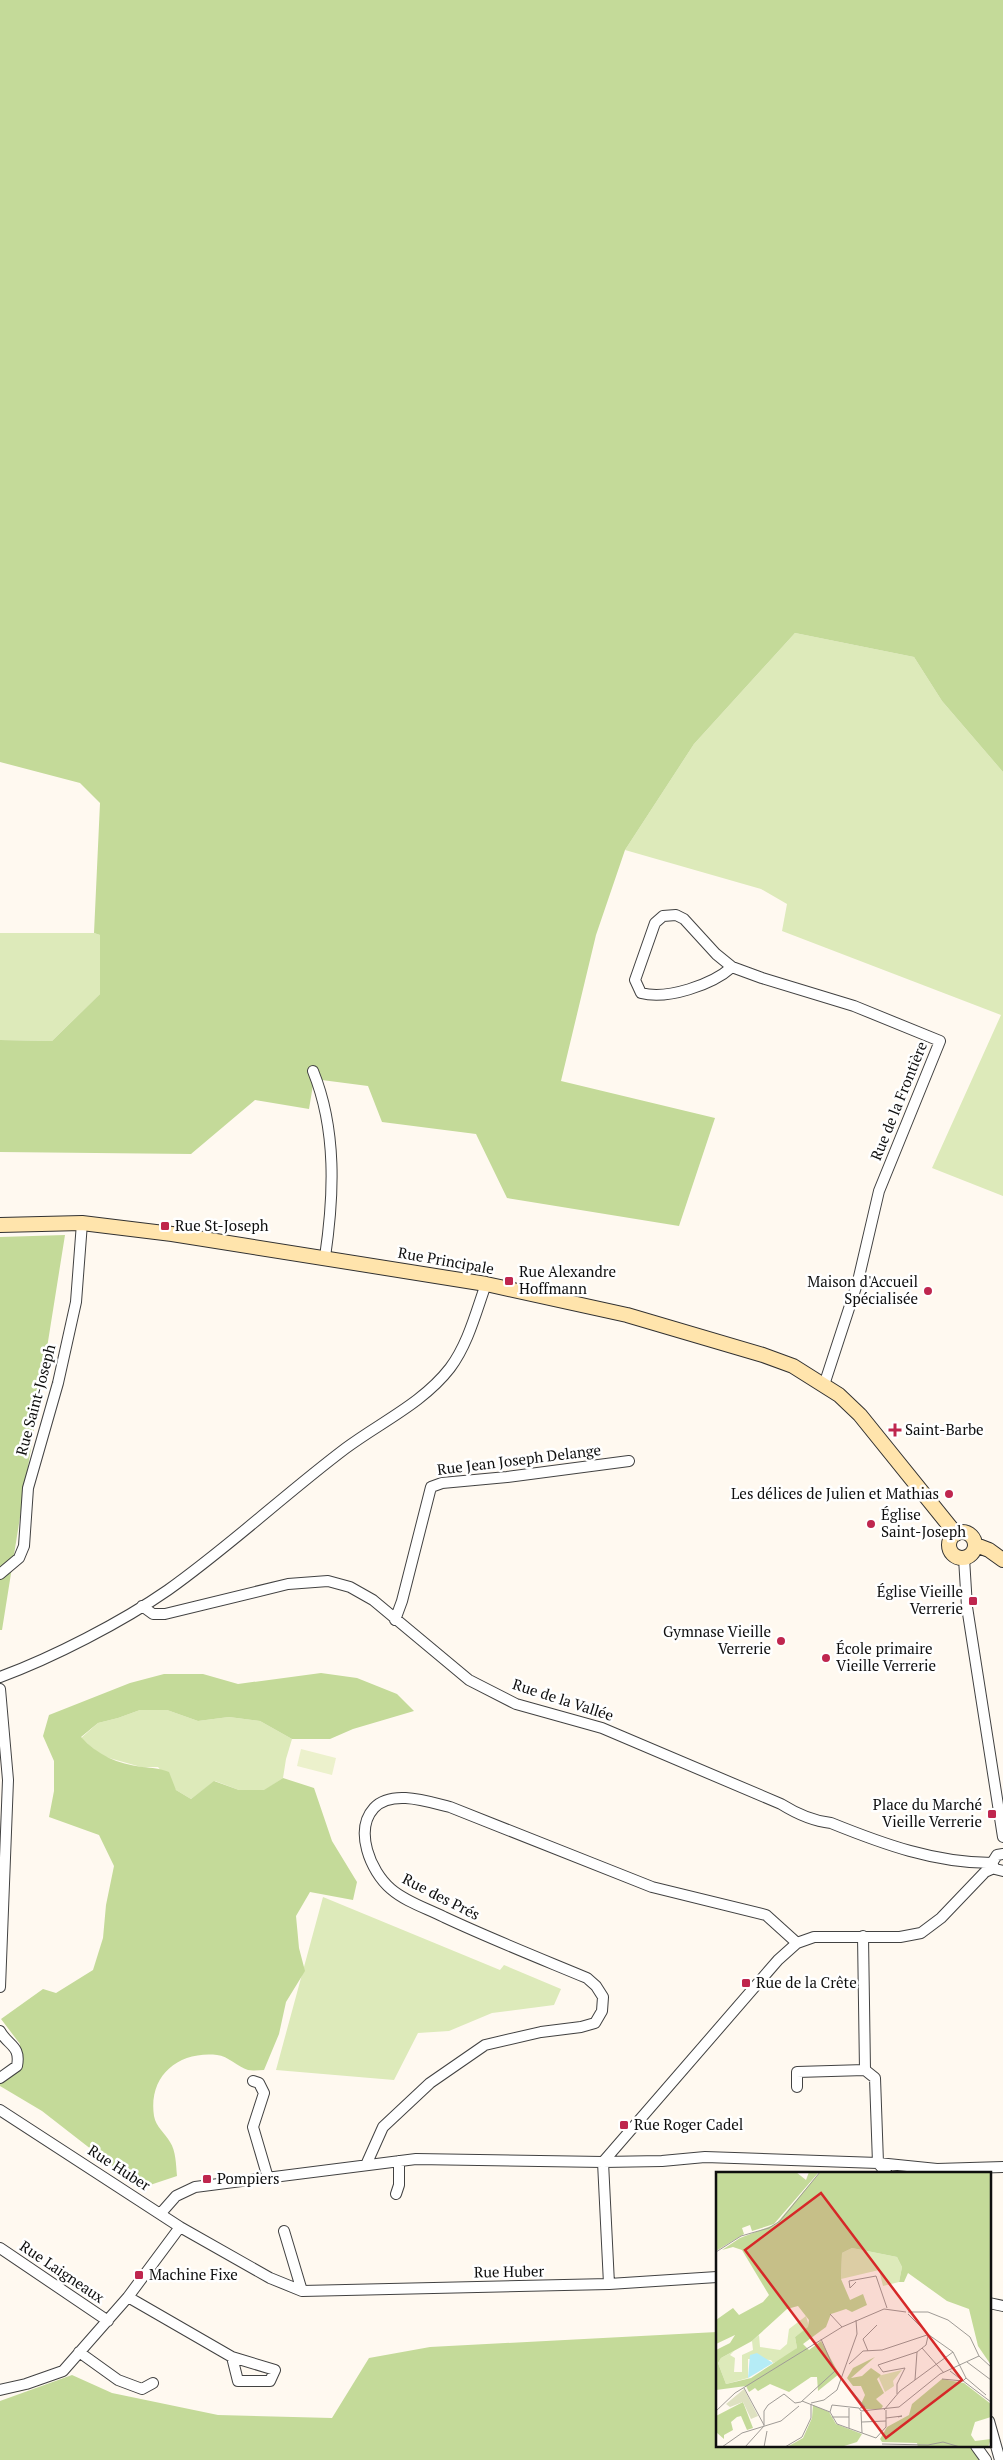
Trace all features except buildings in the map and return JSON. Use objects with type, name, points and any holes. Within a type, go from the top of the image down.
[{"type":"street","points":[[676,915],[684,919],[716,954],[732,967],[723,975],[692,988],[651,995],[641,992],[635,980],[655,923],[663,916],[676,915]]},
{"type":"street","name":"Rue de la Frontière","points":[[732,967],[854,1006],[940,1041],[879,1191],[858,1281],[824,1385]]},
{"type":"street","points":[[313,1072],[321,1091],[330,1132],[330,1224],[325,1257]]},
{"type":"street","name":"Rue Principale","points":[[0,1225],[82,1223],[172,1234],[325,1257],[486,1284],[627,1315],[708,1338],[793,1366],[840,1396],[860,1415],[956,1534]]},
{"type":"street","name":"Rue Saint-Joseph","points":[[0,1574],[19,1558],[24,1546],[28,1488],[58,1383],[76,1302],[82,1223]]},
{"type":"street","points":[[0,1677],[75,1643],[142,1606],[168,1589],[347,1447],[408,1408],[439,1381],[454,1362],[466,1338],[486,1284]]},
{"type":"street","name":"Rue Jean Joseph Delange","points":[[395,1620],[402,1601],[431,1487],[442,1482],[516,1476],[629,1461]]},
{"type":"street","points":[[962,1532],[974,1538],[976,1545],[972,1554],[964,1558],[957,1557],[950,1549],[951,1539],[956,1534],[962,1532]]},
{"type":"street","points":[[976,1545],[989,1550],[1003,1560]]},
{"type":"street","points":[[964,1558],[967,1607],[1003,1837]]},
{"type":"street","name":"Rue de la Vallée","points":[[142,1606],[153,1614],[165,1614],[288,1584],[328,1581],[350,1587],[373,1600],[470,1680],[516,1704],[602,1728],[781,1804],[794,1813],[817,1822],[831,1823],[920,1856],[996,1868]]},
{"type":"street","points":[[0,1690],[8,1780],[3,1791],[0,1987]]},
{"type":"street","name":"Rue des Prés","points":[[366,2165],[383,2127],[430,2083],[485,2045],[541,2032],[582,2027],[595,2023],[602,2011],[603,1998],[596,1986],[587,1978],[479,1933],[402,1897],[389,1888],[379,1875],[366,1847],[364,1828],[368,1816],[376,1806],[387,1800],[422,1800],[450,1807],[652,1887],[766,1915],[797,1943]]},
{"type":"street","points":[[609,2284],[604,2162],[778,1960],[797,1943],[814,1937],[900,1937],[921,1933],[957,1903],[985,1872],[996,1868],[994,1857],[1003,1854]]},
{"type":"street","points":[[863,1936],[865,2070]]},
{"type":"street","points":[[0,2031],[12,2043],[19,2056],[17,2066],[0,2078]]},
{"type":"street","points":[[797,2087],[797,2072],[865,2070],[875,2078],[878,2163],[885,2172]]},
{"type":"street","points":[[253,2080],[258,2083],[264,2093],[253,2127],[268,2178]]},
{"type":"street","name":"Rue Huber","points":[[0,2110],[161,2213],[180,2228],[270,2278],[302,2291],[609,2284],[716,2277]]},
{"type":"street","points":[[161,2213],[176,2196],[195,2186],[416,2159],[604,2162],[662,2161],[705,2157],[878,2163],[937,2169],[1003,2167]]},
{"type":"street","points":[[396,2194],[399,2184],[399,2161]]},
{"type":"street","points":[[0,2390],[26,2384],[63,2371],[128,2297],[180,2228]]},
{"type":"street","points":[[284,2231],[302,2291]]},
{"type":"street","name":"Rue Laigneaux","points":[[0,2248],[108,2321]]},
{"type":"street","points":[[128,2297],[232,2357]]},
{"type":"street","points":[[990,2304],[1003,2306]]},
{"type":"street","points":[[79,2352],[118,2380],[142,2389],[153,2383]]},
{"type":"street","points":[[990,2424],[1000,2460]]},
{"type":"street","points":[[977,2448],[986,2460]]},
{"type":"green space","points":[[0,0],[1003,0],[1003,772],[942,701],[914,657],[795,633],[694,744],[625,850],[596,935],[561,1081],[715,1118],[679,1226],[507,1198],[476,1134],[382,1122],[368,1086],[314,1079],[309,1109],[255,1100],[191,1154],[0,1152],[0,1040],[52,1041],[100,994],[100,935],[94,933],[100,803],[80,783],[0,762]]},
{"type":"green space","points":[[795,633],[914,657],[942,701],[1003,772],[1003,1196],[932,1168],[1001,1015],[782,931],[787,904],[761,889],[625,850],[694,744]]},
{"type":"green space","points":[[0,933],[94,933],[100,935],[100,994],[52,1041],[0,1040]]},
{"type":"green space","points":[[65,1235],[2,1630],[0,1630],[0,1237]]},
{"type":"green space","points":[[321,1673],[357,1678],[397,1694],[414,1711],[353,1729],[330,1739],[292,1739],[260,1721],[229,1717],[198,1721],[167,1710],[140,1710],[98,1723],[81,1737],[108,1758],[133,1766],[169,1772],[176,1790],[191,1799],[214,1781],[239,1790],[264,1790],[283,1778],[314,1788],[332,1841],[357,1882],[353,1900],[310,1892],[296,1916],[299,1948],[305,1971],[286,2002],[279,2034],[264,2070],[248,2070],[221,2056],[203,2055],[190,2057],[178,2062],[161,2078],[153,2102],[154,2116],[172,2146],[177,2176],[141,2188],[42,2111],[0,2086],[0,2078],[19,2064],[20,2044],[1,2019],[43,1989],[56,1993],[93,1970],[103,1938],[106,1905],[114,1866],[99,1835],[49,1817],[54,1791],[54,1761],[43,1736],[49,1715],[130,1683],[164,1674],[203,1674],[238,1684]]},
{"type":"green space","points":[[140,1710],[167,1710],[198,1721],[229,1717],[260,1721],[292,1739],[283,1778],[265,1790],[239,1790],[215,1781],[191,1799],[176,1790],[158,1767],[141,1767],[102,1756],[81,1738],[98,1723]]},
{"type":"green space","points":[[301,1749],[336,1758],[332,1775],[297,1766]]},
{"type":"green space","points":[[323,1897],[500,1970],[504,1965],[561,1989],[554,2005],[492,2013],[449,2031],[418,2033],[394,2080],[276,2070]]},
{"type":"green space","points":[[716,2332],[716,2448],[971,2448],[979,2460],[0,2460],[0,2401],[72,2375],[112,2393],[218,2415],[332,2418],[369,2358],[430,2347]]},
{"type":"place","name":"Rue St-Joseph","points":[[165,1226]]},
{"type":"place","name":"Rue Alexandre Hoffmann","points":[[509,1281]]},
{"type":"place","name":"Maison d'Accueil Spécialisée","points":[[928,1291]]},
{"type":"place","name":"Saint-Barbe","points":[[895,1430]]},
{"type":"place","name":"Les délices de Julien et Mathias","points":[[949,1494]]},
{"type":"place","name":"Église Saint-Joseph","points":[[871,1524]]},
{"type":"place","name":"Église Vieille Verrerie","points":[[973,1601]]},
{"type":"place","name":"Gymnase Vieille Verrerie","points":[[781,1641]]},
{"type":"place","name":"École primaire Vieille Verrerie","points":[[826,1658]]},
{"type":"place","name":"Place du Marché Vieille Verrerie","points":[[992,1814]]},
{"type":"place","name":"Rue de la Crête","points":[[746,1983]]},
{"type":"place","name":"Rue Roger Cadel","points":[[624,2125]]},
{"type":"place","name":"Pompiers","points":[[207,2179]]},
{"type":"place","name":"Machine Fixe","points":[[139,2275]]}]
